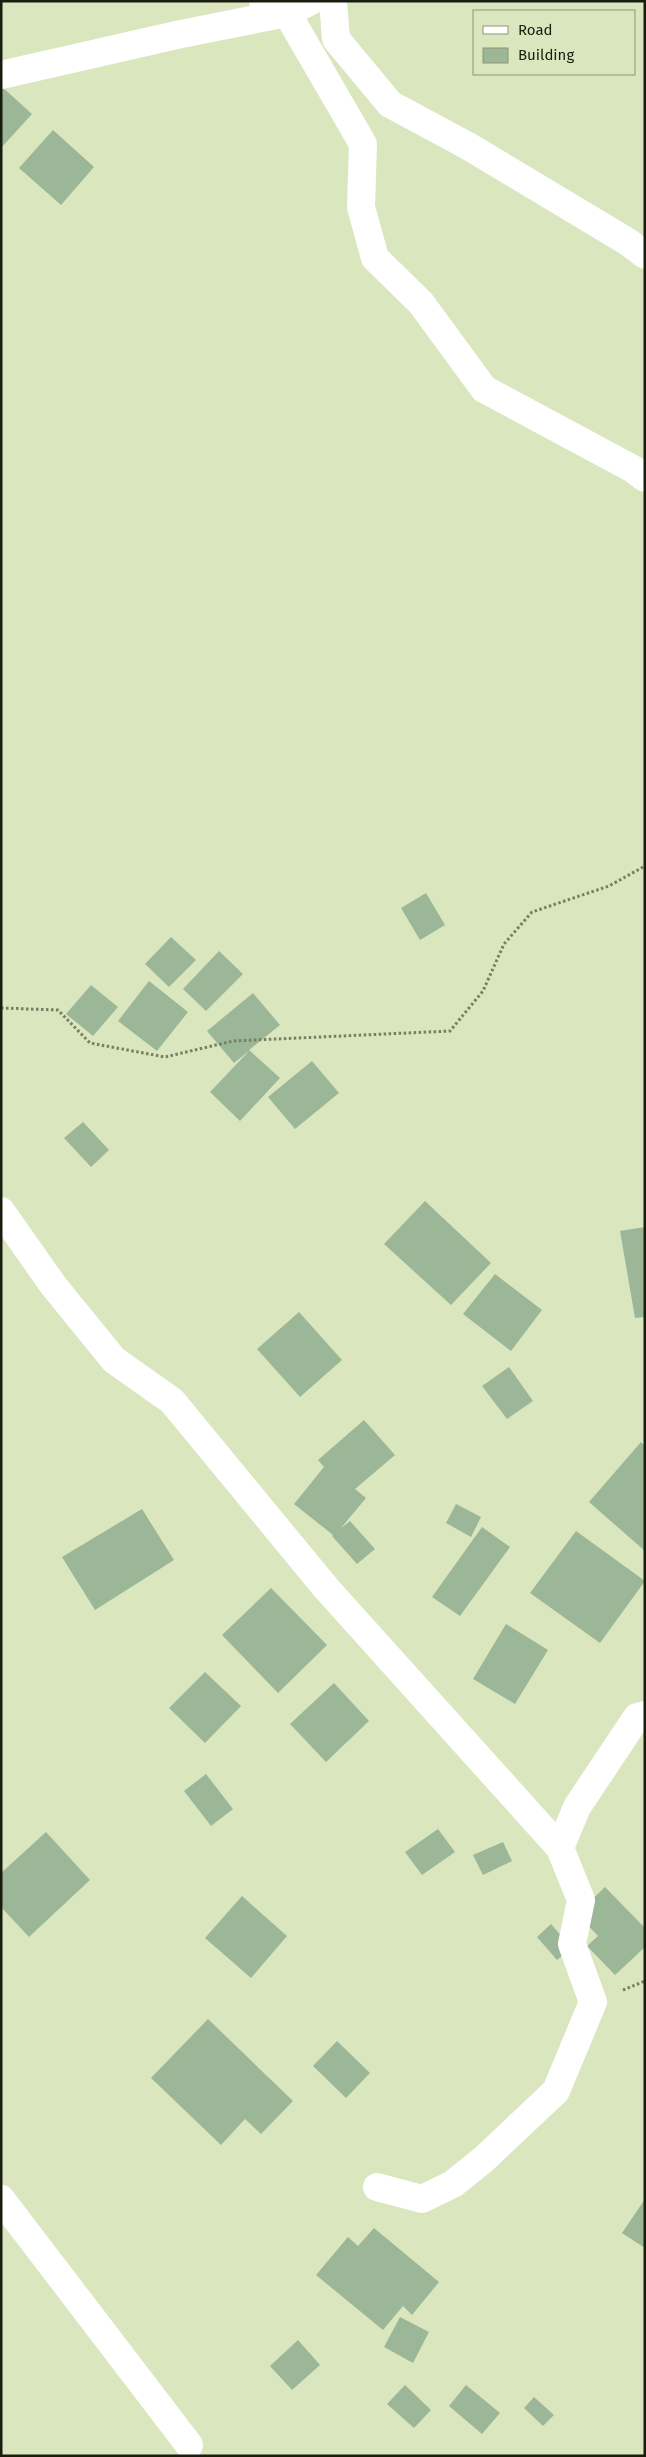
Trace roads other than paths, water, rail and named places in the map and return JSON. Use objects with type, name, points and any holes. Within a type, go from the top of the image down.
[{"type":"street","points":[[1,75],[181,34],[275,7],[311,1]]},
{"type":"street","points":[[334,1],[336,39],[390,104],[476,151],[628,242],[645,255]]},
{"type":"street","points":[[275,7],[363,144],[361,207],[375,258],[421,303],[484,389],[641,468]]},
{"type":"street","points":[[1,1211],[53,1285],[114,1360],[172,1401],[326,1588],[560,1848],[581,1900],[572,1944],[592,2002],[556,2090],[484,2159],[453,2184],[422,2199],[377,2187]]},
{"type":"street","points":[[560,1848],[577,1806],[637,1717],[645,1715]]},
{"type":"street","points":[[1,2199],[189,2446]]}]
